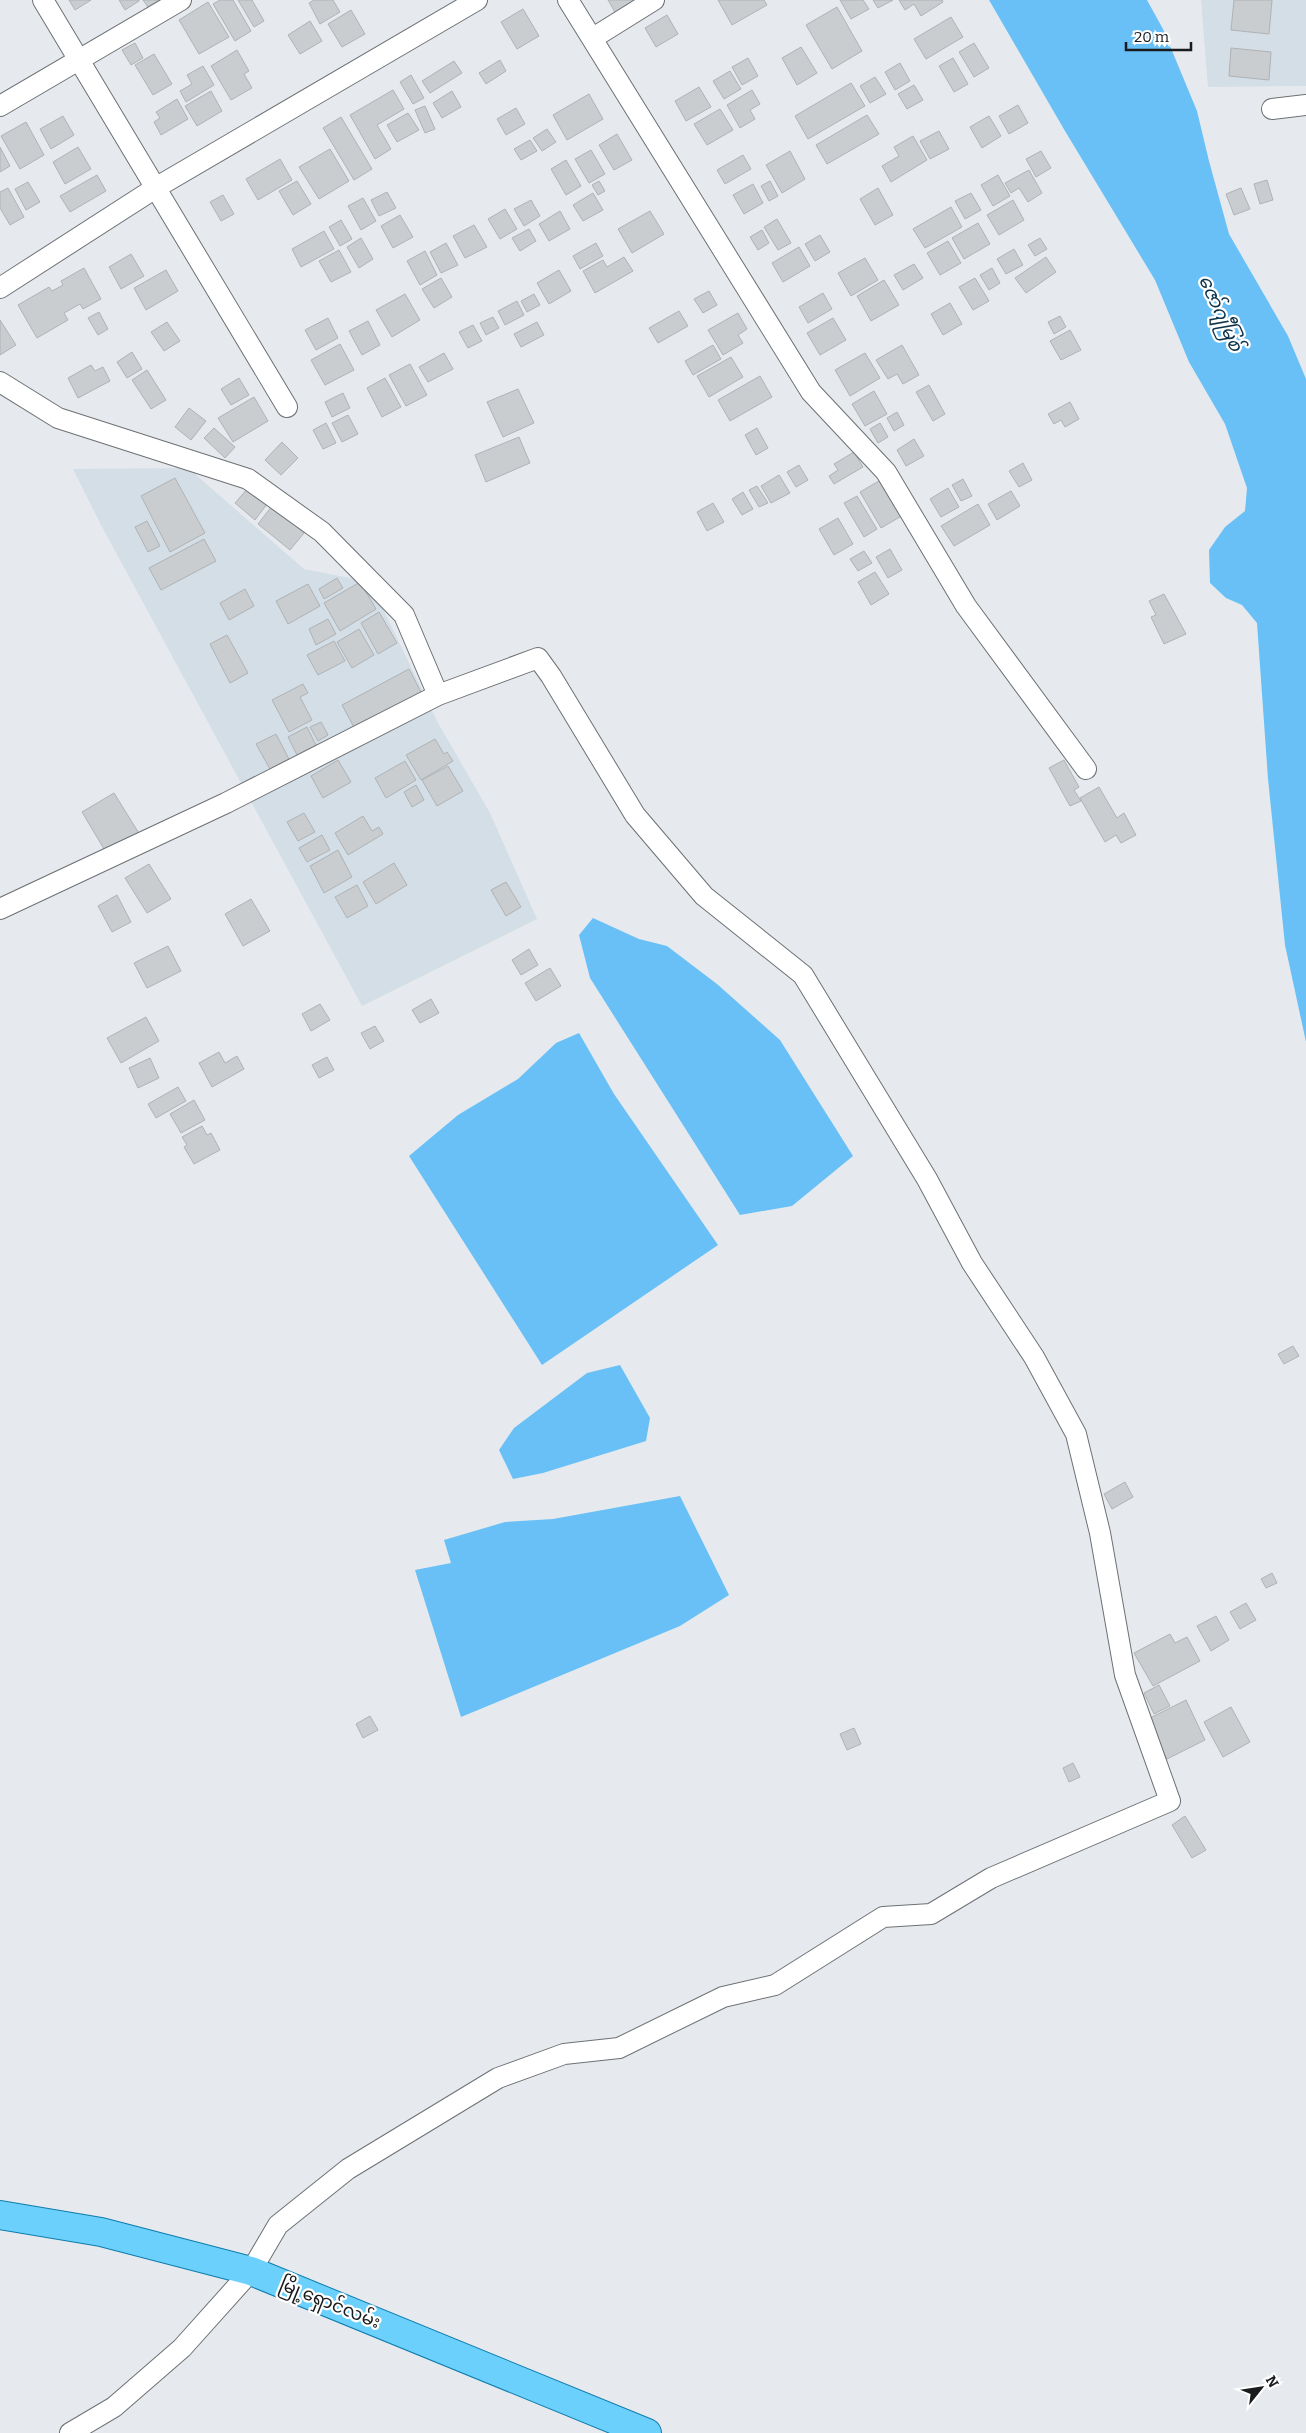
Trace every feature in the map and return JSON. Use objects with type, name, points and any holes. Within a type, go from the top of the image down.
[{"type":"main road","name":"မြို့ရှောင်လမ်း","points":[[0,2215],[101,2232],[251,2271],[647,2433]]},
{"type":"street","points":[[42,0],[157,187],[287,407]]},
{"type":"street","points":[[0,106],[181,0]]},
{"type":"street","points":[[0,288],[157,187],[477,0]]},
{"type":"street","points":[[568,0],[594,38],[811,392],[886,472],[966,606],[1086,770]]},
{"type":"street","points":[[594,38],[654,0]]},
{"type":"street","points":[[1272,109],[1306,105]]},
{"type":"street","points":[[0,382],[58,418],[248,479],[322,532],[404,616],[438,695]]},
{"type":"street","points":[[0,909],[226,803],[438,695],[538,658],[551,676],[635,815],[704,896],[803,976],[927,1179],[972,1263],[1034,1357],[1076,1434],[1100,1533],[1125,1675],[1170,1801],[990,1878],[931,1914],[883,1917],[775,1985],[723,1997],[619,2048],[564,2054],[498,2078],[348,2169],[278,2225],[251,2271],[182,2348],[114,2407],[70,2433]]},
{"type":"shaded area","points":[[1201,0],[1306,0],[1306,86],[1208,87]]},
{"type":"shaded area","points":[[188,468],[304,569],[370,582],[438,723],[490,813],[537,919],[362,1006],[101,525],[73,469]]},
{"type":"water","name":"ဇော်ဂျီမြစ်","points":[[989,0],[1147,0],[1163,29],[1197,111],[1229,234],[1288,336],[1306,379],[1306,1042],[1285,945],[1268,779],[1257,623],[1242,605],[1226,598],[1210,583],[1209,550],[1225,527],[1245,511],[1247,488],[1225,424],[1189,362],[1155,280]]},
{"type":"water","points":[[593,918],[639,939],[667,946],[717,984],[780,1040],[853,1156],[792,1206],[740,1215],[590,978],[579,935]]},
{"type":"water","points":[[579,1033],[614,1094],[718,1245],[542,1365],[409,1156],[458,1115],[518,1079],[556,1043]]},
{"type":"water","points":[[620,1365],[650,1418],[646,1441],[543,1473],[513,1479],[499,1450],[514,1428],[587,1373]]},
{"type":"water","points":[[680,1496],[729,1595],[680,1626],[461,1717],[415,1570],[451,1563],[444,1540],[505,1522],[553,1519]]},
{"type":"building","points":[[69,0],[91,0],[75,10]]},
{"type":"building","points":[[119,0],[139,0],[139,1],[125,10]]},
{"type":"building","points":[[143,0],[159,0],[148,7]]},
{"type":"building","points":[[220,0],[233,0],[251,31],[235,41],[213,4]]},
{"type":"building","points":[[238,0],[252,0],[264,21],[254,27]]},
{"type":"building","points":[[314,0],[333,0],[340,12],[320,24],[309,3]]},
{"type":"building","points":[[608,0],[640,0],[616,14]]},
{"type":"building","points":[[718,0],[764,0],[767,5],[732,25]]},
{"type":"building","points":[[840,0],[863,0],[869,9],[851,19]]},
{"type":"building","points":[[873,0],[893,0],[878,8]]},
{"type":"building","points":[[899,0],[942,0],[943,2],[921,16],[914,4],[905,10]]},
{"type":"building","points":[[1234,0],[1272,0],[1269,34],[1231,30]]},
{"type":"building","points":[[208,2],[229,37],[199,54],[179,20]]},
{"type":"building","points":[[837,7],[862,51],[832,69],[806,25]]},
{"type":"building","points":[[523,9],[539,36],[517,49],[501,22]]},
{"type":"building","points":[[351,10],[365,34],[342,47],[328,24]]},
{"type":"building","points":[[667,15],[678,34],[656,47],[645,28]]},
{"type":"building","points":[[951,17],[963,37],[926,59],[914,39]]},
{"type":"building","points":[[310,21],[322,41],[300,54],[288,35]]},
{"type":"building","points":[[135,43],[143,58],[131,65],[122,50]]},
{"type":"building","points":[[974,43],[989,68],[974,77],[959,52]]},
{"type":"building","points":[[801,47],[817,73],[797,85],[782,58]]},
{"type":"building","points":[[1231,48],[1271,52],[1269,80],[1229,76]]},
{"type":"building","points":[[237,50],[249,71],[244,74],[252,88],[231,100],[211,66]]},
{"type":"building","points":[[154,54],[172,84],[153,95],[135,65]]},
{"type":"building","points":[[748,58],[758,76],[742,85],[732,67]]},
{"type":"building","points":[[953,58],[968,84],[954,92],[939,66]]},
{"type":"building","points":[[500,60],[506,71],[486,84],[479,73]]},
{"type":"building","points":[[454,61],[462,73],[430,93],[422,81]]},
{"type":"building","points":[[900,63],[910,81],[895,90],[885,72]]},
{"type":"building","points":[[203,66],[214,85],[186,102],[180,91],[192,84],[187,75]]},
{"type":"building","points":[[730,71],[741,89],[724,99],[713,81]]},
{"type":"building","points":[[411,75],[424,98],[413,104],[400,82]]},
{"type":"building","points":[[875,77],[886,94],[870,103],[860,86]]},
{"type":"building","points":[[851,83],[865,106],[808,139],[795,116]]},
{"type":"building","points":[[914,85],[923,100],[907,109],[898,94]]},
{"type":"building","points":[[699,87],[711,107],[686,121],[675,101]]},
{"type":"building","points":[[393,90],[404,109],[377,125],[391,149],[375,159],[350,115]]},
{"type":"building","points":[[752,90],[760,104],[750,110],[755,119],[740,128],[727,105]]},
{"type":"building","points":[[211,91],[222,111],[197,126],[185,106]]},
{"type":"building","points":[[452,91],[461,107],[442,118],[433,103]]},
{"type":"building","points":[[589,94],[603,119],[567,140],[553,115]]},
{"type":"building","points":[[177,99],[188,119],[161,135],[154,122],[160,118],[156,112]]},
{"type":"building","points":[[1018,105],[1028,123],[1009,134],[999,116]]},
{"type":"building","points":[[425,106],[435,129],[425,133],[415,110]]},
{"type":"building","points":[[516,108],[525,124],[506,135],[497,119]]},
{"type":"building","points":[[720,109],[733,130],[707,145],[694,124]]},
{"type":"building","points":[[408,113],[419,130],[397,142],[387,125]]},
{"type":"building","points":[[867,115],[879,134],[827,164],[816,145]]},
{"type":"building","points":[[63,116],[74,135],[51,149],[40,129]]},
{"type":"building","points":[[989,116],[1001,136],[982,148],[970,127]]},
{"type":"building","points":[[341,117],[372,169],[354,180],[323,128]]},
{"type":"building","points":[[26,122],[44,155],[20,169],[1,136]]},
{"type":"building","points":[[547,129],[556,142],[542,151],[533,138]]},
{"type":"building","points":[[939,131],[949,149],[930,159],[920,141]]},
{"type":"building","points":[[617,134],[632,160],[614,170],[599,145]]},
{"type":"building","points":[[913,136],[927,160],[891,182],[882,166],[899,156],[894,147]]},
{"type":"building","points":[[530,140],[537,151],[521,160],[514,149]]},
{"type":"building","points":[[0,147],[10,166],[0,172]]},
{"type":"building","points":[[78,147],[91,169],[65,184],[53,162]]},
{"type":"building","points":[[330,149],[349,181],[319,199],[299,167]]},
{"type":"building","points":[[591,150],[605,174],[589,183],[575,159]]},
{"type":"building","points":[[790,151],[805,179],[782,193],[766,165]]},
{"type":"building","points":[[1041,151],[1051,168],[1036,177],[1026,159]]},
{"type":"building","points":[[743,155],[751,169],[725,184],[717,170]]},
{"type":"building","points":[[280,159],[292,180],[258,200],[246,179]]},
{"type":"building","points":[[566,160],[581,186],[566,195],[551,169]]},
{"type":"building","points":[[1029,170],[1042,193],[1028,202],[1019,188],[1011,193],[1005,183]]},
{"type":"building","points":[[97,175],[106,191],[70,212],[60,196]]},
{"type":"building","points":[[998,175],[1010,196],[993,206],[981,185]]},
{"type":"building","points":[[1267,180],[1273,200],[1260,204],[1254,184]]},
{"type":"building","points":[[297,181],[311,204],[293,215],[279,191]]},
{"type":"building","points":[[599,181],[605,191],[598,195],[592,185]]},
{"type":"building","points":[[770,181],[778,196],[769,201],[761,186]]},
{"type":"building","points":[[28,182],[40,202],[26,210],[15,189]]},
{"type":"building","points":[[753,184],[763,203],[744,214],[733,195]]},
{"type":"building","points":[[8,188],[24,217],[10,225],[0,208],[0,192]]},
{"type":"building","points":[[878,188],[893,215],[875,225],[860,199]]},
{"type":"building","points":[[1241,188],[1250,209],[1234,215],[1226,194]]},
{"type":"building","points":[[387,192],[396,208],[379,216],[371,200]]},
{"type":"building","points":[[593,193],[603,210],[583,221],[573,205]]},
{"type":"building","points":[[971,193],[981,210],[965,219],[955,201]]},
{"type":"building","points":[[223,195],[234,214],[221,221],[210,202]]},
{"type":"building","points":[[363,198],[376,221],[361,230],[348,206]]},
{"type":"building","points":[[531,200],[540,216],[524,226],[514,209]]},
{"type":"building","points":[[1013,200],[1024,220],[999,235],[987,215]]},
{"type":"building","points":[[951,207],[962,227],[925,248],[913,229]]},
{"type":"building","points":[[505,209],[517,229],[500,239],[488,219]]},
{"type":"building","points":[[560,211],[570,229],[549,241],[539,224]]},
{"type":"building","points":[[650,211],[664,234],[632,253],[618,229]]},
{"type":"building","points":[[400,215],[413,237],[393,248],[381,226]]},
{"type":"building","points":[[777,219],[791,243],[778,250],[764,227]]},
{"type":"building","points":[[341,220],[352,239],[340,246],[329,227]]},
{"type":"building","points":[[978,223],[990,244],[964,259],[952,238]]},
{"type":"building","points":[[474,225],[487,247],[465,258],[453,236]]},
{"type":"building","points":[[529,229],[536,241],[520,251],[512,238]]},
{"type":"building","points":[[762,230],[769,243],[758,250],[750,237]]},
{"type":"building","points":[[324,231],[334,249],[301,267],[292,249]]},
{"type":"building","points":[[820,235],[830,252],[815,261],[805,244]]},
{"type":"building","points":[[361,238],[373,259],[359,268],[347,247]]},
{"type":"building","points":[[1040,238],[1047,249],[1035,256],[1028,245]]},
{"type":"building","points":[[948,241],[961,263],[940,275],[927,253]]},
{"type":"building","points":[[446,243],[458,265],[441,273],[430,252]]},
{"type":"building","points":[[596,243],[603,256],[580,269],[573,256]]},
{"type":"building","points":[[799,247],[810,266],[783,282],[772,263]]},
{"type":"building","points":[[1014,249],[1023,265],[1006,274],[997,259]]},
{"type":"building","points":[[339,250],[351,272],[331,282],[319,261]]},
{"type":"building","points":[[425,251],[437,275],[420,285],[407,261]]},
{"type":"building","points":[[131,254],[144,276],[121,289],[109,267]]},
{"type":"building","points":[[624,257],[633,271],[595,293],[583,271],[603,260],[607,267]]},
{"type":"building","points":[[1046,257],[1056,272],[1026,293],[1015,278]]},
{"type":"building","points":[[865,258],[878,280],[851,296],[838,273]]},
{"type":"building","points":[[914,264],[923,278],[903,290],[894,275]]},
{"type":"building","points":[[84,268],[101,299],[83,309],[80,304],[64,313],[68,320],[37,338],[18,305],[49,287],[52,291],[63,285],[61,281]]},
{"type":"building","points":[[992,268],[1000,283],[989,290],[980,275]]},
{"type":"building","points":[[166,270],[178,291],[146,310],[134,288]]},
{"type":"building","points":[[559,270],[571,291],[549,304],[537,283]]},
{"type":"building","points":[[441,278],[452,297],[434,308],[422,289]]},
{"type":"building","points":[[975,278],[989,301],[973,310],[959,287]]},
{"type":"building","points":[[884,280],[899,305],[871,321],[857,296]]},
{"type":"building","points":[[709,291],[717,305],[703,313],[694,299]]},
{"type":"building","points":[[823,293],[832,309],[808,323],[799,307]]},
{"type":"building","points":[[405,294],[420,320],[392,337],[376,310]]},
{"type":"building","points":[[534,294],[540,305],[527,312],[521,301]]},
{"type":"building","points":[[517,301],[524,315],[505,325],[498,311]]},
{"type":"building","points":[[950,303],[962,324],[943,335],[931,314]]},
{"type":"building","points":[[679,311],[688,326],[658,343],[649,328]]},
{"type":"building","points":[[99,312],[108,329],[98,335],[88,318]]},
{"type":"building","points":[[738,313],[747,329],[738,335],[743,343],[723,355],[708,330]]},
{"type":"building","points":[[1060,316],[1066,327],[1054,334],[1048,322]]},
{"type":"building","points":[[493,317],[499,328],[486,335],[480,323]]},
{"type":"building","points":[[328,318],[338,338],[316,350],[305,330]]},
{"type":"building","points":[[833,318],[846,340],[820,355],[807,333]]},
{"type":"building","points":[[0,320],[16,345],[0,355]]},
{"type":"building","points":[[368,321],[380,345],[362,355],[349,331]]},
{"type":"building","points":[[167,322],[180,341],[164,351],[151,332]]},
{"type":"building","points":[[537,322],[544,335],[521,347],[514,334]]},
{"type":"building","points":[[473,325],[482,341],[468,348],[459,332]]},
{"type":"building","points":[[1070,330],[1081,350],[1061,360],[1050,341]]},
{"type":"building","points":[[340,344],[354,370],[325,385],[311,360]]},
{"type":"building","points":[[713,345],[721,359],[693,375],[685,361]]},
{"type":"building","points":[[902,345],[919,375],[903,384],[897,374],[888,379],[876,360]]},
{"type":"building","points":[[132,352],[142,369],[127,378],[117,362]]},
{"type":"building","points":[[444,353],[453,369],[428,382],[419,367]]},
{"type":"building","points":[[865,353],[880,378],[850,396],[835,370]]},
{"type":"building","points":[[731,357],[743,377],[709,397],[697,376]]},
{"type":"building","points":[[410,364],[427,395],[406,406],[389,375]]},
{"type":"building","points":[[91,365],[95,371],[103,367],[110,381],[78,398],[68,378]]},
{"type":"building","points":[[147,370],[166,400],[151,409],[132,380]]},
{"type":"building","points":[[760,376],[772,397],[730,421],[718,400]]},
{"type":"building","points":[[239,378],[249,395],[231,405],[221,389]]},
{"type":"building","points":[[385,378],[401,407],[382,417],[367,388]]},
{"type":"building","points":[[929,385],[945,414],[933,421],[916,392]]},
{"type":"building","points":[[518,389],[534,423],[503,437],[487,402]]},
{"type":"building","points":[[874,391],[887,414],[865,426],[852,404]]},
{"type":"building","points":[[343,393],[350,408],[332,417],[325,402]]},
{"type":"building","points":[[254,397],[268,421],[233,442],[218,418]]},
{"type":"building","points":[[1070,402],[1079,419],[1065,427],[1061,420],[1054,424],[1048,414]]},
{"type":"building","points":[[189,408],[206,421],[191,440],[175,427]]},
{"type":"building","points":[[897,412],[904,425],[894,431],[887,418]]},
{"type":"building","points":[[348,415],[358,434],[342,442],[332,423]]},
{"type":"building","points":[[326,423],[336,443],[323,449],[313,430]]},
{"type":"building","points":[[880,423],[888,437],[878,443],[870,429]]},
{"type":"building","points":[[214,428],[235,447],[225,458],[204,438]]},
{"type":"building","points":[[757,428],[768,448],[756,455],[745,435]]},
{"type":"building","points":[[519,437],[530,463],[486,482],[475,455]]},
{"type":"building","points":[[914,439],[924,456],[906,466],[897,450]]},
{"type":"building","points":[[282,442],[298,458],[281,475],[265,460]]},
{"type":"building","points":[[854,452],[863,467],[834,484],[829,476],[838,470],[834,464]]},
{"type":"building","points":[[1023,463],[1032,480],[1019,487],[1009,471]]},
{"type":"building","points":[[799,465],[808,480],[796,487],[787,472]]},
{"type":"building","points":[[779,475],[790,493],[771,503],[761,486]]},
{"type":"building","points":[[175,478],[205,533],[170,552],[141,496]]},
{"type":"building","points":[[884,478],[905,514],[881,528],[860,492]]},
{"type":"building","points":[[963,479],[972,496],[961,501],[952,485]]},
{"type":"building","points":[[757,486],[768,503],[759,507],[749,490]]},
{"type":"building","points":[[248,488],[267,504],[255,520],[235,503]]},
{"type":"building","points":[[948,488],[959,507],[941,517],[930,499]]},
{"type":"building","points":[[1011,491],[1020,506],[997,520],[988,504]]},
{"type":"building","points":[[743,492],[753,509],[742,515],[732,499]]},
{"type":"building","points":[[857,496],[877,529],[864,537],[844,503]]},
{"type":"building","points":[[713,503],[724,522],[707,531],[697,512]]},
{"type":"building","points":[[978,504],[990,525],[954,546],[941,526]]},
{"type":"building","points":[[272,506],[304,533],[290,550],[258,524]]},
{"type":"building","points":[[838,518],[853,544],[834,555],[819,529]]},
{"type":"building","points":[[147,521],[160,546],[148,552],[135,527]]},
{"type":"building","points":[[204,539],[216,561],[161,590],[149,568]]},
{"type":"building","points":[[890,549],[902,570],[888,578],[876,557]]},
{"type":"building","points":[[864,551],[872,563],[858,571],[850,559]]},
{"type":"building","points":[[875,572],[889,594],[871,605],[858,582]]},
{"type":"building","points":[[337,578],[343,588],[324,599],[319,589]]},
{"type":"building","points":[[360,582],[376,609],[340,631],[324,603]]},
{"type":"building","points":[[308,584],[320,606],[288,624],[276,601]]},
{"type":"building","points":[[245,589],[254,606],[229,620],[220,603]]},
{"type":"building","points":[[1164,594],[1186,634],[1164,644],[1151,617],[1156,615],[1149,601]]},
{"type":"building","points":[[379,612],[397,643],[378,654],[361,623]]},
{"type":"building","points":[[328,619],[336,634],[316,645],[309,629]]},
{"type":"building","points":[[359,629],[374,655],[352,668],[337,642]]},
{"type":"building","points":[[227,635],[248,673],[230,683],[210,644]]},
{"type":"building","points":[[334,641],[345,661],[318,675],[307,655]]},
{"type":"building","points":[[409,669],[422,694],[355,729],[342,705]]},
{"type":"building","points":[[303,684],[308,693],[300,697],[312,720],[289,732],[272,700]]},
{"type":"building","points":[[321,722],[328,735],[318,741],[310,727]]},
{"type":"building","points":[[307,727],[316,745],[297,755],[288,737]]},
{"type":"building","points":[[276,734],[289,759],[270,769],[256,744]]},
{"type":"building","points":[[435,739],[444,754],[447,752],[453,761],[421,780],[406,755]]},
{"type":"building","points":[[338,760],[351,782],[323,798],[311,776]]},
{"type":"building","points":[[1064,760],[1079,787],[1074,790],[1081,801],[1070,806],[1049,768]]},
{"type":"building","points":[[405,761],[416,780],[386,798],[375,778]]},
{"type":"building","points":[[448,766],[463,791],[437,806],[422,780]]},
{"type":"building","points":[[416,785],[424,800],[412,807],[404,792]]},
{"type":"building","points":[[1099,787],[1117,818],[1124,813],[1136,835],[1121,843],[1116,835],[1105,842],[1080,798]]},
{"type":"building","points":[[114,793],[140,835],[107,854],[82,812]]},
{"type":"building","points":[[304,813],[315,832],[298,841],[287,822]]},
{"type":"building","points":[[363,816],[372,831],[379,827],[383,834],[348,855],[335,833]]},
{"type":"building","points":[[322,835],[330,850],[307,862],[299,848]]},
{"type":"building","points":[[338,850],[352,877],[324,893],[310,866]]},
{"type":"building","points":[[394,863],[407,885],[376,904],[363,882]]},
{"type":"building","points":[[149,864],[171,899],[147,913],[125,878]]},
{"type":"building","points":[[506,882],[521,907],[506,916],[491,890]]},
{"type":"building","points":[[357,885],[368,906],[347,918],[335,897]]},
{"type":"building","points":[[117,895],[131,922],[112,932],[98,906]]},
{"type":"building","points":[[251,899],[270,931],[243,946],[225,914]]},
{"type":"building","points":[[168,946],[181,971],[147,988],[134,963]]},
{"type":"building","points":[[529,949],[538,965],[521,975],[512,960]]},
{"type":"building","points":[[550,968],[561,986],[536,1001],[525,983]]},
{"type":"building","points":[[431,999],[439,1013],[420,1023],[412,1010]]},
{"type":"building","points":[[320,1004],[330,1020],[311,1031],[302,1014]]},
{"type":"building","points":[[146,1017],[159,1041],[121,1063],[107,1038]]},
{"type":"building","points":[[375,1026],[384,1041],[370,1049],[361,1033]]},
{"type":"building","points":[[219,1052],[225,1063],[237,1056],[244,1069],[212,1087],[199,1063]]},
{"type":"building","points":[[327,1057],[334,1070],[319,1078],[312,1065]]},
{"type":"building","points":[[150,1058],[159,1078],[138,1088],[129,1068]]},
{"type":"building","points":[[178,1087],[186,1101],[156,1118],[148,1104]]},
{"type":"building","points":[[194,1100],[205,1120],[181,1133],[170,1114]]},
{"type":"building","points":[[202,1126],[207,1135],[211,1133],[220,1150],[194,1164],[184,1147],[187,1145],[182,1137]]},
{"type":"building","points":[[1293,1346],[1299,1356],[1284,1364],[1278,1354]]},
{"type":"building","points":[[1125,1482],[1133,1497],[1112,1509],[1104,1494]]},
{"type":"building","points":[[1272,1573],[1277,1583],[1266,1588],[1261,1579]]},
{"type":"building","points":[[1246,1603],[1256,1620],[1240,1629],[1230,1612]]},
{"type":"building","points":[[1216,1616],[1229,1640],[1211,1651],[1197,1626]]},
{"type":"building","points":[[1170,1634],[1175,1643],[1187,1637],[1200,1661],[1153,1686],[1134,1653]]},
{"type":"building","points":[[1159,1685],[1170,1706],[1154,1714],[1144,1693]]},
{"type":"building","points":[[1186,1700],[1205,1740],[1167,1759],[1148,1719]]},
{"type":"building","points":[[1231,1707],[1250,1742],[1223,1757],[1204,1722]]},
{"type":"building","points":[[370,1716],[378,1730],[363,1738],[356,1724]]},
{"type":"building","points":[[854,1728],[861,1744],[847,1750],[840,1734]]},
{"type":"building","points":[[1073,1763],[1080,1777],[1069,1782],[1063,1768]]},
{"type":"building","points":[[1185,1816],[1206,1850],[1192,1858],[1172,1825]]}]
